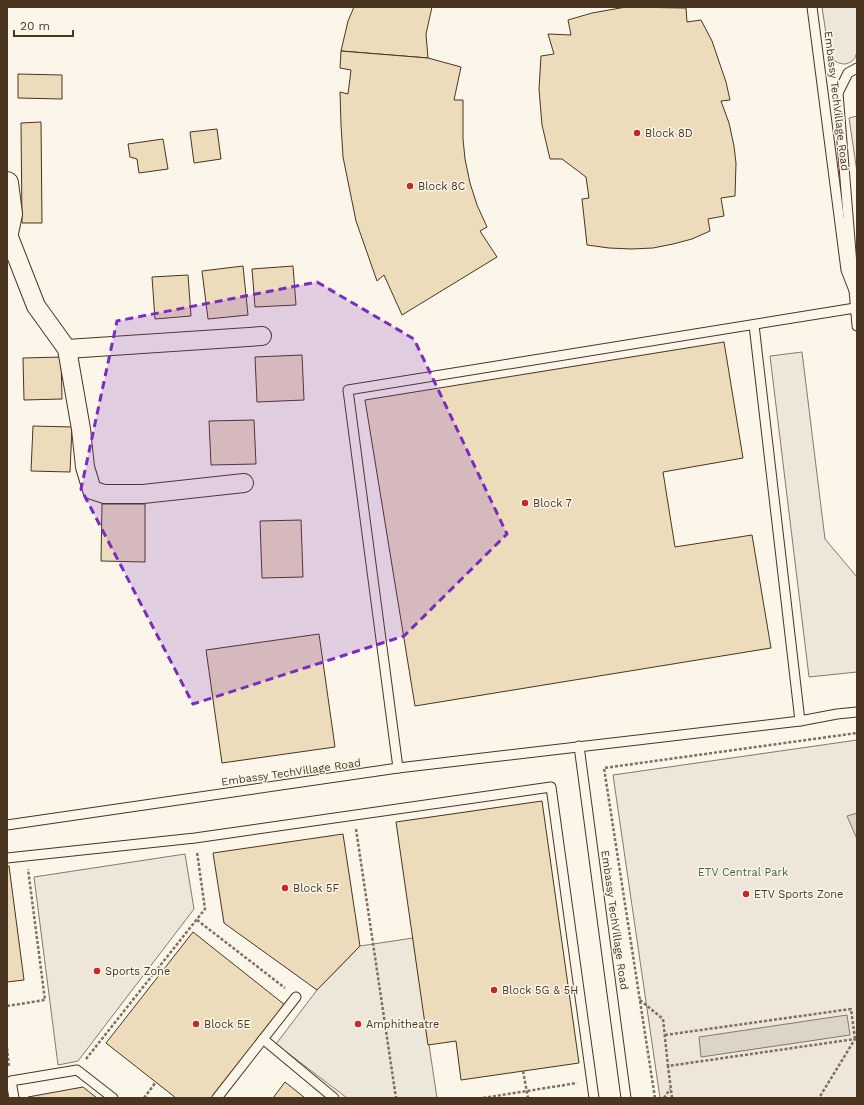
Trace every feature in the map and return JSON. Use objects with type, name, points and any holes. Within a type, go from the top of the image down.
[{"type":"street","points":[[7,183],[11,214],[7,232],[36,306],[67,349],[81,429],[85,467],[92,490],[104,494],[143,494],[244,483]]},
{"type":"street","points":[[67,349],[262,336]]},
{"type":"lane","name":"Embassy TechVillage Road","points":[[812,7],[846,270],[855,293]]},
{"type":"lane","name":"Embassy TechVillage Road","points":[[857,68],[848,73],[838,93],[857,326]]},
{"type":"lane","points":[[398,768],[348,390],[855,308]]},
{"type":"lane","points":[[754,325],[800,721]]},
{"type":"lane","name":"Embassy TechVillage Road","points":[[7,825],[398,768],[800,721],[857,712]]},
{"type":"lane","name":"Embassy TechVillage Road","points":[[579,746],[626,1098]]},
{"type":"lane","points":[[7,858],[194,838],[551,787],[594,1098]]},
{"type":"lane","points":[[217,1098],[296,997]]},
{"type":"lane","points":[[263,1039],[334,1098]]},
{"type":"lane","points":[[14,1098],[11,1081],[77,1070],[113,1098]]},
{"type":"path","points":[[655,1098],[604,768],[857,732]]},
{"type":"path","points":[[354,815],[396,1098]]},
{"type":"path","points":[[77,1070],[205,909],[194,838]]},
{"type":"path","points":[[7,1006],[44,1000],[26,855]]},
{"type":"path","points":[[197,920],[296,997]]},
{"type":"path","points":[[640,1000],[663,1019],[672,1098]]},
{"type":"path","points":[[665,1035],[851,1009],[856,1038],[819,1098]]},
{"type":"path","points":[[668,1066],[856,1038]]},
{"type":"path","points":[[7,1048],[11,1081]]},
{"type":"path","points":[[523,1071],[528,1098]]},
{"type":"path","points":[[483,1098],[592,1081]]},
{"type":"path","points":[[144,1098],[156,1082]]},
{"type":"path","points":[[664,1098],[671,1089]]},
{"type":"highlighted area","points":[[317,282],[414,339],[507,534],[404,636],[193,704],[81,489],[117,321]]},
{"type":"green space","points":[[822,7],[857,7],[857,51],[855,58],[850,62],[845,64],[837,62],[829,54]]},
{"type":"green space","points":[[857,116],[857,172],[849,118]]},
{"type":"green space","points":[[802,352],[825,539],[857,577],[857,672],[809,677],[770,356]]},
{"type":"green space","name":"ETV Central Park","points":[[857,740],[857,1098],[660,1098],[613,775]]},
{"type":"green space","name":"Sports Zone","points":[[185,854],[194,909],[78,1061],[58,1065],[34,877]]},
{"type":"shaded area","points":[[857,813],[857,839],[847,816]]},
{"type":"shaded area","name":"Amphitheatre","points":[[413,938],[437,1098],[347,1098],[276,1044],[317,990],[360,946]]},
{"type":"shaded area","points":[[847,1015],[850,1035],[701,1057],[699,1037]]},
{"type":"building","points":[[354,7],[432,7],[426,34],[428,58],[341,51],[348,21]]},
{"type":"building","name":"Block 8D","points":[[626,7],[686,8],[687,22],[701,20],[712,41],[726,82],[730,100],[721,101],[729,123],[734,146],[736,163],[735,196],[721,198],[724,216],[708,219],[710,231],[692,239],[653,248],[609,248],[587,245],[582,199],[589,198],[586,177],[562,159],[550,159],[542,125],[539,89],[541,56],[554,54],[548,34],[571,35],[568,20],[592,13]]},
{"type":"building","name":"Block 8C","points":[[341,51],[428,58],[461,67],[454,100],[463,100],[463,139],[465,159],[470,183],[477,205],[487,227],[480,231],[497,257],[402,315],[384,275],[377,281],[356,221],[343,157],[341,125],[340,92],[348,94],[351,70],[340,68]]},
{"type":"building","points":[[18,74],[62,75],[62,99],[18,98]]},
{"type":"building","points":[[41,122],[42,223],[22,223],[21,123]]},
{"type":"building","points":[[217,129],[221,159],[194,163],[190,132]]},
{"type":"building","points":[[163,139],[168,169],[139,173],[137,159],[130,157],[128,144]]},
{"type":"building","points":[[243,266],[248,315],[208,319],[202,271]]},
{"type":"building","points":[[293,266],[296,305],[255,307],[252,269]]},
{"type":"building","points":[[188,275],[191,316],[155,319],[152,277]]},
{"type":"building","name":"Block 7","points":[[724,342],[743,458],[663,472],[675,547],[752,535],[771,648],[415,706],[365,400]]},
{"type":"building","points":[[302,355],[304,400],[257,402],[255,357]]},
{"type":"building","points":[[61,357],[62,399],[24,400],[23,358]]},
{"type":"building","points":[[254,420],[256,464],[211,465],[209,421]]},
{"type":"building","points":[[33,426],[72,427],[70,472],[31,471]]},
{"type":"building","points":[[102,504],[145,504],[145,562],[101,561]]},
{"type":"building","points":[[301,520],[303,577],[262,578],[260,521]]},
{"type":"building","points":[[319,634],[335,747],[222,763],[206,650]]},
{"type":"building","name":"Block 5G & 5H","points":[[542,801],[579,1063],[461,1080],[456,1041],[428,1045],[396,822]]},
{"type":"building","name":"Block 5F","points":[[343,834],[360,946],[317,990],[224,923],[213,853]]},
{"type":"building","points":[[7,866],[9,866],[24,980],[7,982]]},
{"type":"building","name":"Block 5E","points":[[193,932],[285,1005],[213,1098],[176,1098],[106,1043]]},
{"type":"building","points":[[285,1082],[305,1098],[273,1098]]},
{"type":"building","points":[[83,1087],[97,1098],[28,1098],[28,1097]]},
{"type":"place","name":"Block 8D","points":[[637,133]]},
{"type":"place","name":"Block 8C","points":[[410,186]]},
{"type":"place","name":"Block 7","points":[[525,503]]},
{"type":"place","name":"Block 5F","points":[[285,888]]},
{"type":"place","name":"ETV Sports Zone","points":[[746,894]]},
{"type":"place","name":"Sports Zone","points":[[97,971]]},
{"type":"place","name":"Block 5G & 5H","points":[[494,990]]},
{"type":"place","name":"Block 5E","points":[[196,1024]]},
{"type":"place","name":"Amphitheatre","points":[[358,1024]]}]
